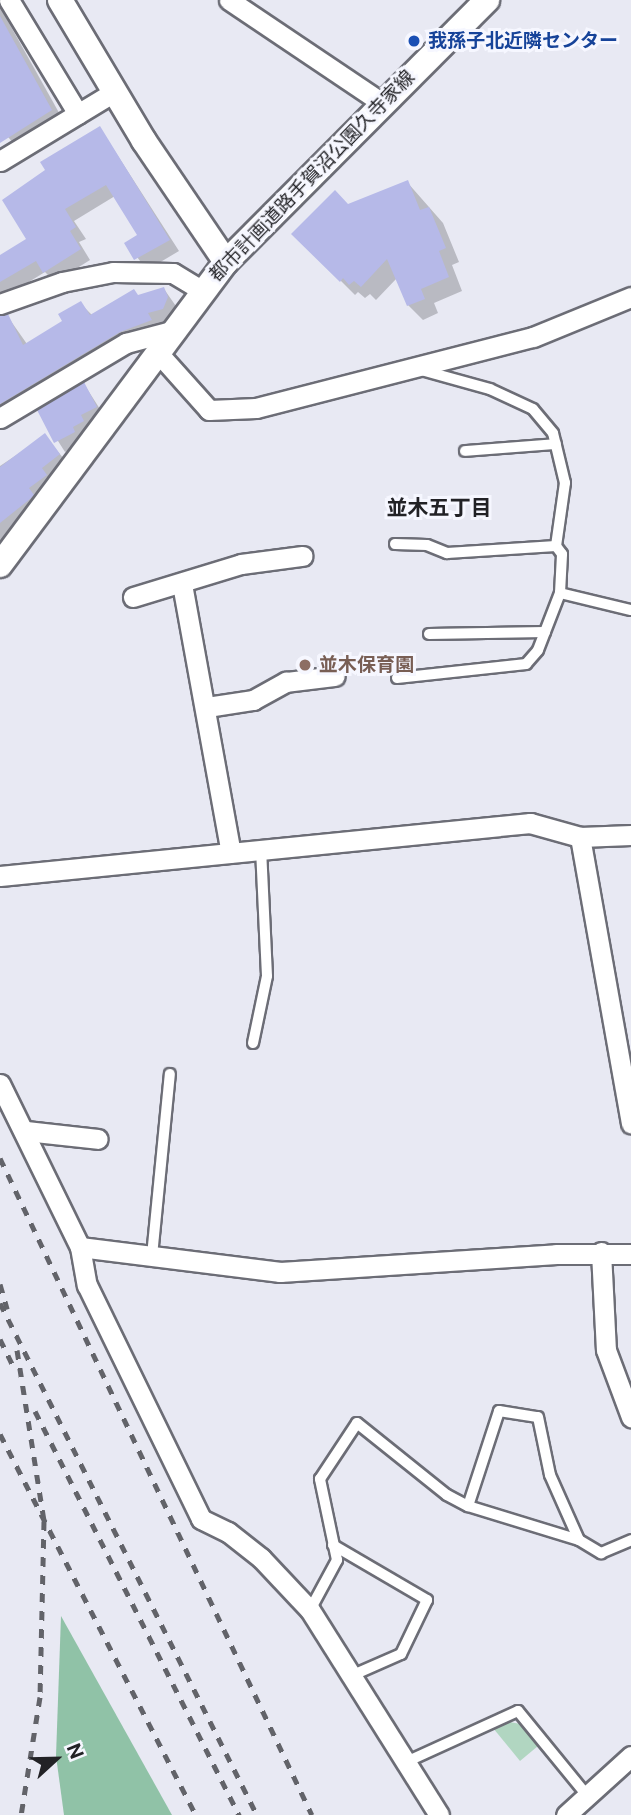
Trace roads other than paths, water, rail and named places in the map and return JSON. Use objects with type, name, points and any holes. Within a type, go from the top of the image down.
[{"type":"street","points":[[9,0],[78,114]]},
{"type":"street","points":[[60,0],[114,92],[226,262]]},
{"type":"street","points":[[229,0],[381,102]]},
{"type":"street","name":"都市計画道路手賀沼公園久寺家線","points":[[0,565],[226,262],[381,102],[486,0]]},
{"type":"street","points":[[0,161],[114,92]]},
{"type":"street","points":[[0,304],[62,282],[113,272],[173,273],[203,292]]},
{"type":"street","points":[[159,354],[209,410],[256,408],[417,369],[533,337],[631,297]]},
{"type":"street","points":[[0,418],[126,342],[175,330]]},
{"type":"street","points":[[133,597],[241,564],[302,556]]},
{"type":"street","points":[[182,584],[207,707],[232,853]]},
{"type":"street","points":[[207,707],[253,700],[286,682],[335,676]]},
{"type":"street","points":[[0,876],[530,823],[580,837],[631,835]]},
{"type":"street","points":[[580,837],[622,1002],[631,1124]]},
{"type":"street","points":[[0,1084],[26,1131],[80,1247],[87,1285],[201,1519],[228,1532],[261,1558],[310,1611],[353,1675],[439,1815]]},
{"type":"street","points":[[26,1131],[98,1139]]},
{"type":"street","points":[[80,1247],[280,1272],[601,1252],[631,1254]]},
{"type":"street","points":[[601,1252],[606,1350],[631,1417]]},
{"type":"street","points":[[566,1815],[586,1794],[631,1756]]},
{"type":"lane","points":[[417,369],[490,388],[533,409],[553,433],[565,483],[555,546]]},
{"type":"lane","points":[[465,451],[556,444]]},
{"type":"lane","points":[[395,544],[427,545],[447,553],[555,546]]},
{"type":"lane","points":[[397,678],[526,664],[545,632],[560,593],[562,554],[555,546]]},
{"type":"lane","points":[[560,593],[631,610]]},
{"type":"lane","points":[[429,634],[545,632]]},
{"type":"lane","points":[[253,1043],[267,976],[261,849]]},
{"type":"lane","points":[[152,1256],[170,1074]]},
{"type":"lane","points":[[468,1506],[499,1411],[538,1416],[550,1475],[579,1540]]},
{"type":"lane","points":[[310,1611],[337,1560],[320,1479],[357,1423],[447,1495],[468,1506],[579,1540],[601,1553],[631,1540]]},
{"type":"lane","points":[[333,1545],[427,1600],[401,1654],[353,1675]]},
{"type":"lane","points":[[406,1762],[519,1711],[586,1794]]},
{"type":"railway","points":[[0,1158],[312,1815]]},
{"type":"railway","points":[[0,1284],[7,1309]]},
{"type":"railway","points":[[0,1303],[257,1815]]},
{"type":"railway","points":[[0,1339],[15,1370]]},
{"type":"railway","points":[[17,1350],[44,1521],[40,1697],[21,1815]]},
{"type":"railway","points":[[35,1411],[239,1815]]},
{"type":"railway","points":[[0,1434],[196,1815]]},
{"type":"place","name":"我孫子北近隣センター","points":[[414,41]]},
{"type":"place","name":"並木保育園","points":[[305,665]]},
{"type":"district","name":"並木五丁目","points":[[439,508]]}]
